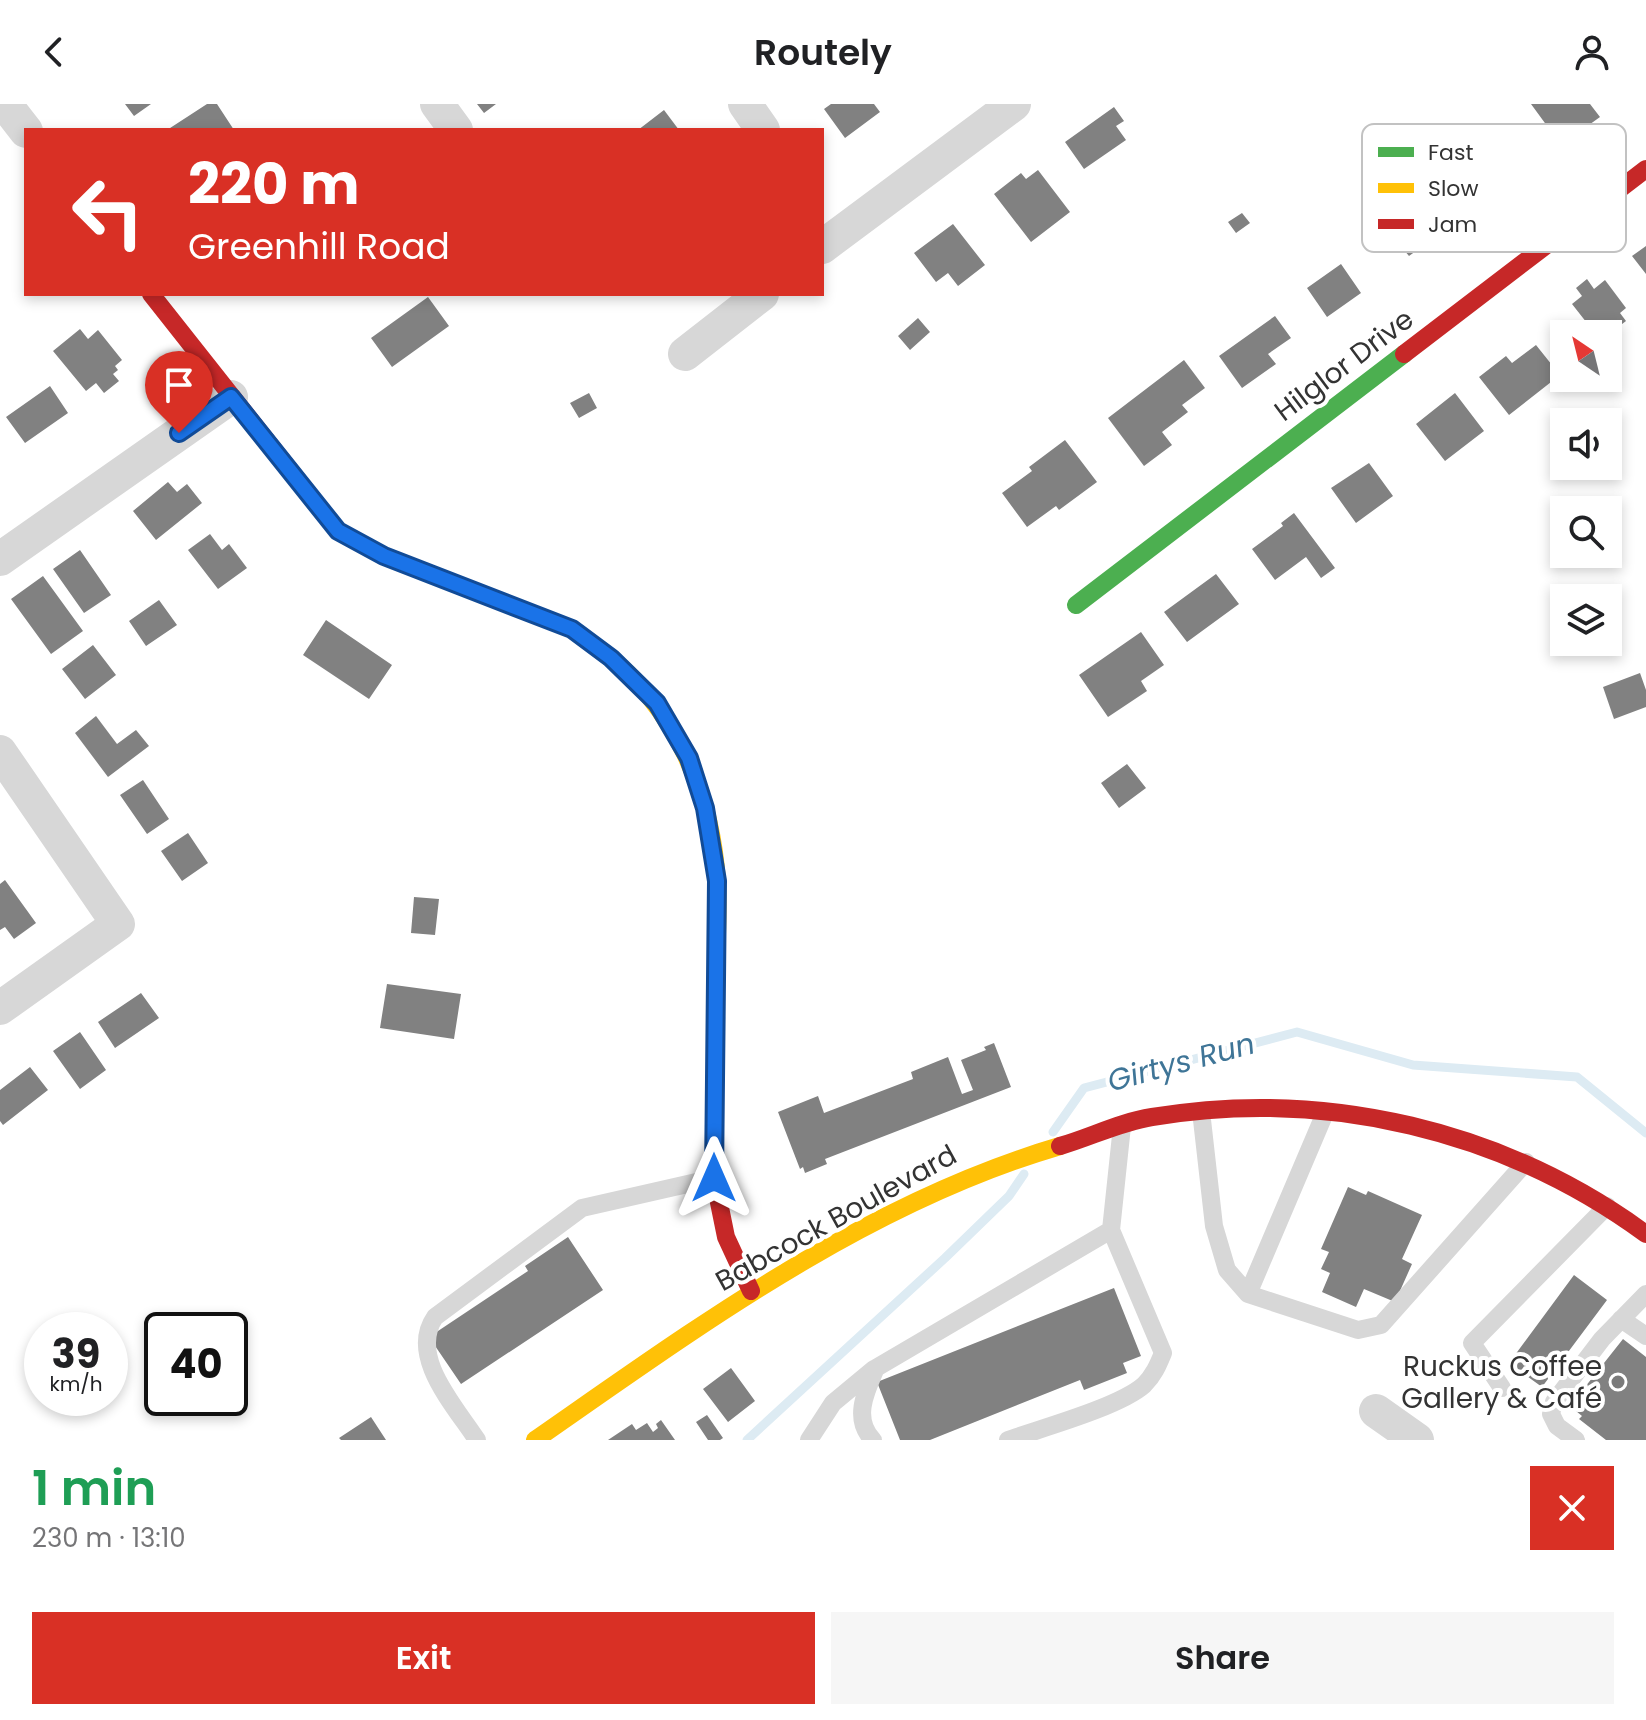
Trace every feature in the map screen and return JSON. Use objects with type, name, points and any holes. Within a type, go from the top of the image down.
[{"type":"street","points":[[5,104],[24,128]]},
{"type":"street","points":[[437,104],[455,128]]},
{"type":"street","points":[[745,104],[762,128]]},
{"type":"street","points":[[827,233],[1014,104]]},
{"type":"street","name":"Hilglor Drive","points":[[1626,184],[1646,169]]},
{"type":"street","name":"Hilglor Drive","points":[[1076,605],[1537,252]]},
{"type":"street","points":[[153,296],[338,531],[384,556],[572,629],[611,658],[657,703],[689,758],[705,808],[717,881],[714,1178],[726,1237],[751,1291]]},
{"type":"street","points":[[685,354],[759,296]]},
{"type":"street","points":[[0,559],[231,397]]},
{"type":"street","points":[[0,752],[118,924],[0,1008]]},
{"type":"street","name":"Babcock Boulevard","points":[[535,1440],[751,1291],[905,1206],[985,1170],[1148,1118],[1201,1111],[1275,1108],[1410,1124],[1476,1142],[1526,1162],[1588,1193],[1646,1234]]},
{"type":"street","points":[[1376,1411],[1417,1440]]},
{"type":"lane","points":[[1201,1111],[1214,1226],[1227,1270],[1248,1294],[1358,1330],[1381,1325],[1526,1162]]},
{"type":"lane","points":[[1248,1294],[1325,1112]]},
{"type":"lane","points":[[1008,1440],[1105,1406],[1142,1387],[1156,1371],[1163,1353],[1111,1230],[1122,1126]]},
{"type":"lane","points":[[477,1440],[432,1369],[425,1350],[426,1330],[435,1317],[582,1208],[714,1178]]},
{"type":"lane","points":[[1502,1388],[1472,1343],[1607,1206]]},
{"type":"lane","points":[[809,1440],[833,1403],[876,1368],[1111,1230]]},
{"type":"lane","points":[[1576,1440],[1557,1426],[1551,1414],[1554,1402],[1602,1339],[1646,1294]]},
{"type":"lane","points":[[1621,1319],[1646,1336]]},
{"type":"lane","points":[[873,1440],[866,1433],[861,1401],[876,1368]]},
{"type":"building","points":[[125,104],[151,104],[134,116]]},
{"type":"building","points":[[207,104],[217,104],[233,128],[170,128]]},
{"type":"building","points":[[477,104],[496,104],[484,113]]},
{"type":"building","points":[[831,104],[874,104],[880,112],[845,138],[824,109]]},
{"type":"building","points":[[1531,104],[1590,104],[1600,117],[1590,124],[1546,124]]},
{"type":"building","points":[[1114,107],[1124,121],[1116,126],[1126,140],[1084,169],[1065,142]]},
{"type":"building","points":[[664,110],[678,128],[641,128]]},
{"type":"building","points":[[1038,170],[1070,212],[1031,242],[994,194],[1021,173],[1026,179]]},
{"type":"building","points":[[1242,213],[1250,223],[1236,233],[1228,222]]},
{"type":"building","points":[[953,224],[985,265],[958,286],[948,273],[936,282],[914,253]]},
{"type":"building","points":[[1646,246],[1646,274],[1632,256]]},
{"type":"building","points":[[1341,264],[1361,293],[1327,317],[1307,288]]},
{"type":"building","points":[[1587,279],[1594,289],[1605,280],[1626,308],[1620,313],[1626,321],[1622,324],[1622,320],[1585,320],[1572,304],[1582,296],[1576,288]]},
{"type":"building","points":[[428,297],[449,326],[392,367],[371,338]]},
{"type":"building","points":[[1275,316],[1291,338],[1268,354],[1276,364],[1242,388],[1219,356]]},
{"type":"building","points":[[918,318],[930,332],[910,350],[898,336]]},
{"type":"building","points":[[80,329],[88,339],[98,330],[122,360],[115,366],[118,370],[113,374],[119,381],[104,393],[96,383],[86,391],[53,351]]},
{"type":"building","points":[[1536,345],[1550,362],[1550,383],[1509,415],[1479,377],[1506,356],[1512,363]]},
{"type":"building","points":[[1184,360],[1205,388],[1182,405],[1188,412],[1162,432],[1172,445],[1144,466],[1108,418]]},
{"type":"building","points":[[50,386],[68,413],[25,443],[6,417]]},
{"type":"building","points":[[589,393],[597,408],[579,418],[570,403]]},
{"type":"building","points":[[1455,393],[1484,431],[1445,461],[1416,424]]},
{"type":"building","points":[[1065,440],[1097,482],[1059,510],[1056,506],[1027,527],[1002,493],[1032,471],[1029,467]]},
{"type":"building","points":[[1369,463],[1393,496],[1356,523],[1331,488]]},
{"type":"building","points":[[168,482],[177,492],[187,484],[202,503],[156,540],[133,511]]},
{"type":"building","points":[[1294,513],[1335,568],[1321,578],[1306,557],[1275,580],[1252,549],[1283,526],[1281,523]]},
{"type":"building","points":[[210,534],[222,550],[229,544],[247,568],[218,589],[188,550]]},
{"type":"building","points":[[80,550],[111,595],[84,613],[53,569]]},
{"type":"building","points":[[1216,574],[1239,604],[1187,642],[1164,612]]},
{"type":"building","points":[[43,576],[83,631],[51,654],[11,599]]},
{"type":"building","points":[[159,600],[177,625],[146,646],[129,621]]},
{"type":"building","points":[[326,620],[392,665],[369,699],[303,655]]},
{"type":"building","points":[[1141,632],[1164,665],[1141,681],[1147,691],[1108,717],[1079,675]]},
{"type":"building","points":[[93,645],[116,675],[85,699],[62,669]]},
{"type":"building","points":[[1640,673],[1646,690],[1646,707],[1614,719],[1603,687]]},
{"type":"building","points":[[96,716],[117,744],[136,730],[149,746],[108,777],[75,733]]},
{"type":"building","points":[[1127,764],[1146,788],[1119,808],[1101,783]]},
{"type":"building","points":[[143,780],[169,819],[147,834],[120,795]]},
{"type":"building","points":[[188,833],[208,863],[182,881],[161,851]]},
{"type":"building","points":[[5,880],[36,923],[14,939],[5,927],[0,930],[0,884]]},
{"type":"building","points":[[414,897],[439,899],[435,935],[411,933]]},
{"type":"building","points":[[387,984],[461,994],[454,1039],[380,1028]]},
{"type":"building","points":[[141,993],[159,1018],[115,1048],[98,1022]]},
{"type":"building","points":[[80,1032],[106,1070],[80,1089],[53,1051]]},
{"type":"building","points":[[994,1043],[1011,1087],[825,1159],[827,1164],[805,1173],[803,1167],[800,1169],[778,1112],[818,1096],[824,1113],[913,1079],[911,1072],[948,1057],[962,1094],[973,1090],[961,1060],[986,1050],[984,1047]]},
{"type":"building","points":[[30,1067],[48,1090],[3,1125],[0,1121],[0,1090]]},
{"type":"building","points":[[1348,1187],[1366,1195],[1368,1191],[1422,1215],[1402,1259],[1412,1264],[1395,1302],[1364,1289],[1356,1307],[1322,1292],[1330,1273],[1321,1269],[1329,1252],[1321,1249]]},
{"type":"building","points":[[568,1237],[603,1290],[461,1384],[429,1337],[528,1271],[525,1266]]},
{"type":"building","points":[[1574,1275],[1607,1300],[1542,1387],[1509,1363]]},
{"type":"building","points":[[1114,1288],[1141,1356],[1123,1363],[1127,1373],[1084,1390],[1080,1380],[930,1440],[900,1440],[877,1382]]},
{"type":"building","name":"Ruckus Coffee Gallery & Café","points":[[1623,1339],[1646,1357],[1646,1440],[1606,1440],[1579,1419],[1582,1416],[1570,1406]]},
{"type":"building","points":[[731,1368],[755,1401],[728,1422],[703,1389]]},
{"type":"building","points":[[707,1415],[723,1438],[720,1440],[708,1440],[696,1422]]},
{"type":"building","points":[[371,1417],[386,1440],[339,1438]]},
{"type":"building","points":[[661,1420],[675,1440],[608,1440],[632,1424],[636,1430],[647,1423],[653,1432]]},
{"type":"waterway","name":"Girtys Run","points":[[1053,1132],[1084,1088],[1297,1032],[1413,1065],[1577,1077],[1646,1133]]},
{"type":"waterway","name":"Girtys Run","points":[[747,1440],[945,1258],[1009,1196],[1024,1174]]},
{"type":"traffic: fast","points":[[1076,605],[1404,354]]},
{"type":"traffic: slow","points":[[604,653],[651,699],[670,726],[698,784],[707,816],[717,881],[716,973]]},
{"type":"traffic: slow","points":[[535,1440],[722,1312],[852,1234],[988,1170],[1060,1146]]},
{"type":"traffic: jam","points":[[1626,184],[1646,169]]},
{"type":"traffic: jam","points":[[1404,354],[1537,252]]},
{"type":"traffic: jam","points":[[153,296],[338,531],[384,556],[572,629],[604,653]]},
{"type":"traffic: jam","points":[[716,973],[714,1178],[726,1237],[751,1291]]},
{"type":"traffic: jam","points":[[1060,1146],[1140,1119],[1217,1109],[1283,1108],[1347,1114],[1411,1126],[1473,1144],[1533,1168],[1591,1198],[1646,1234]]},
{"type":"place","name":"Ruckus Coffee Gallery & Café","points":[[1618,1382]]},
{"type":"route","points":[[179,433],[231,397],[338,531],[384,556],[572,629],[611,658],[657,703],[689,758],[705,808],[717,881],[714,1178]]}]
